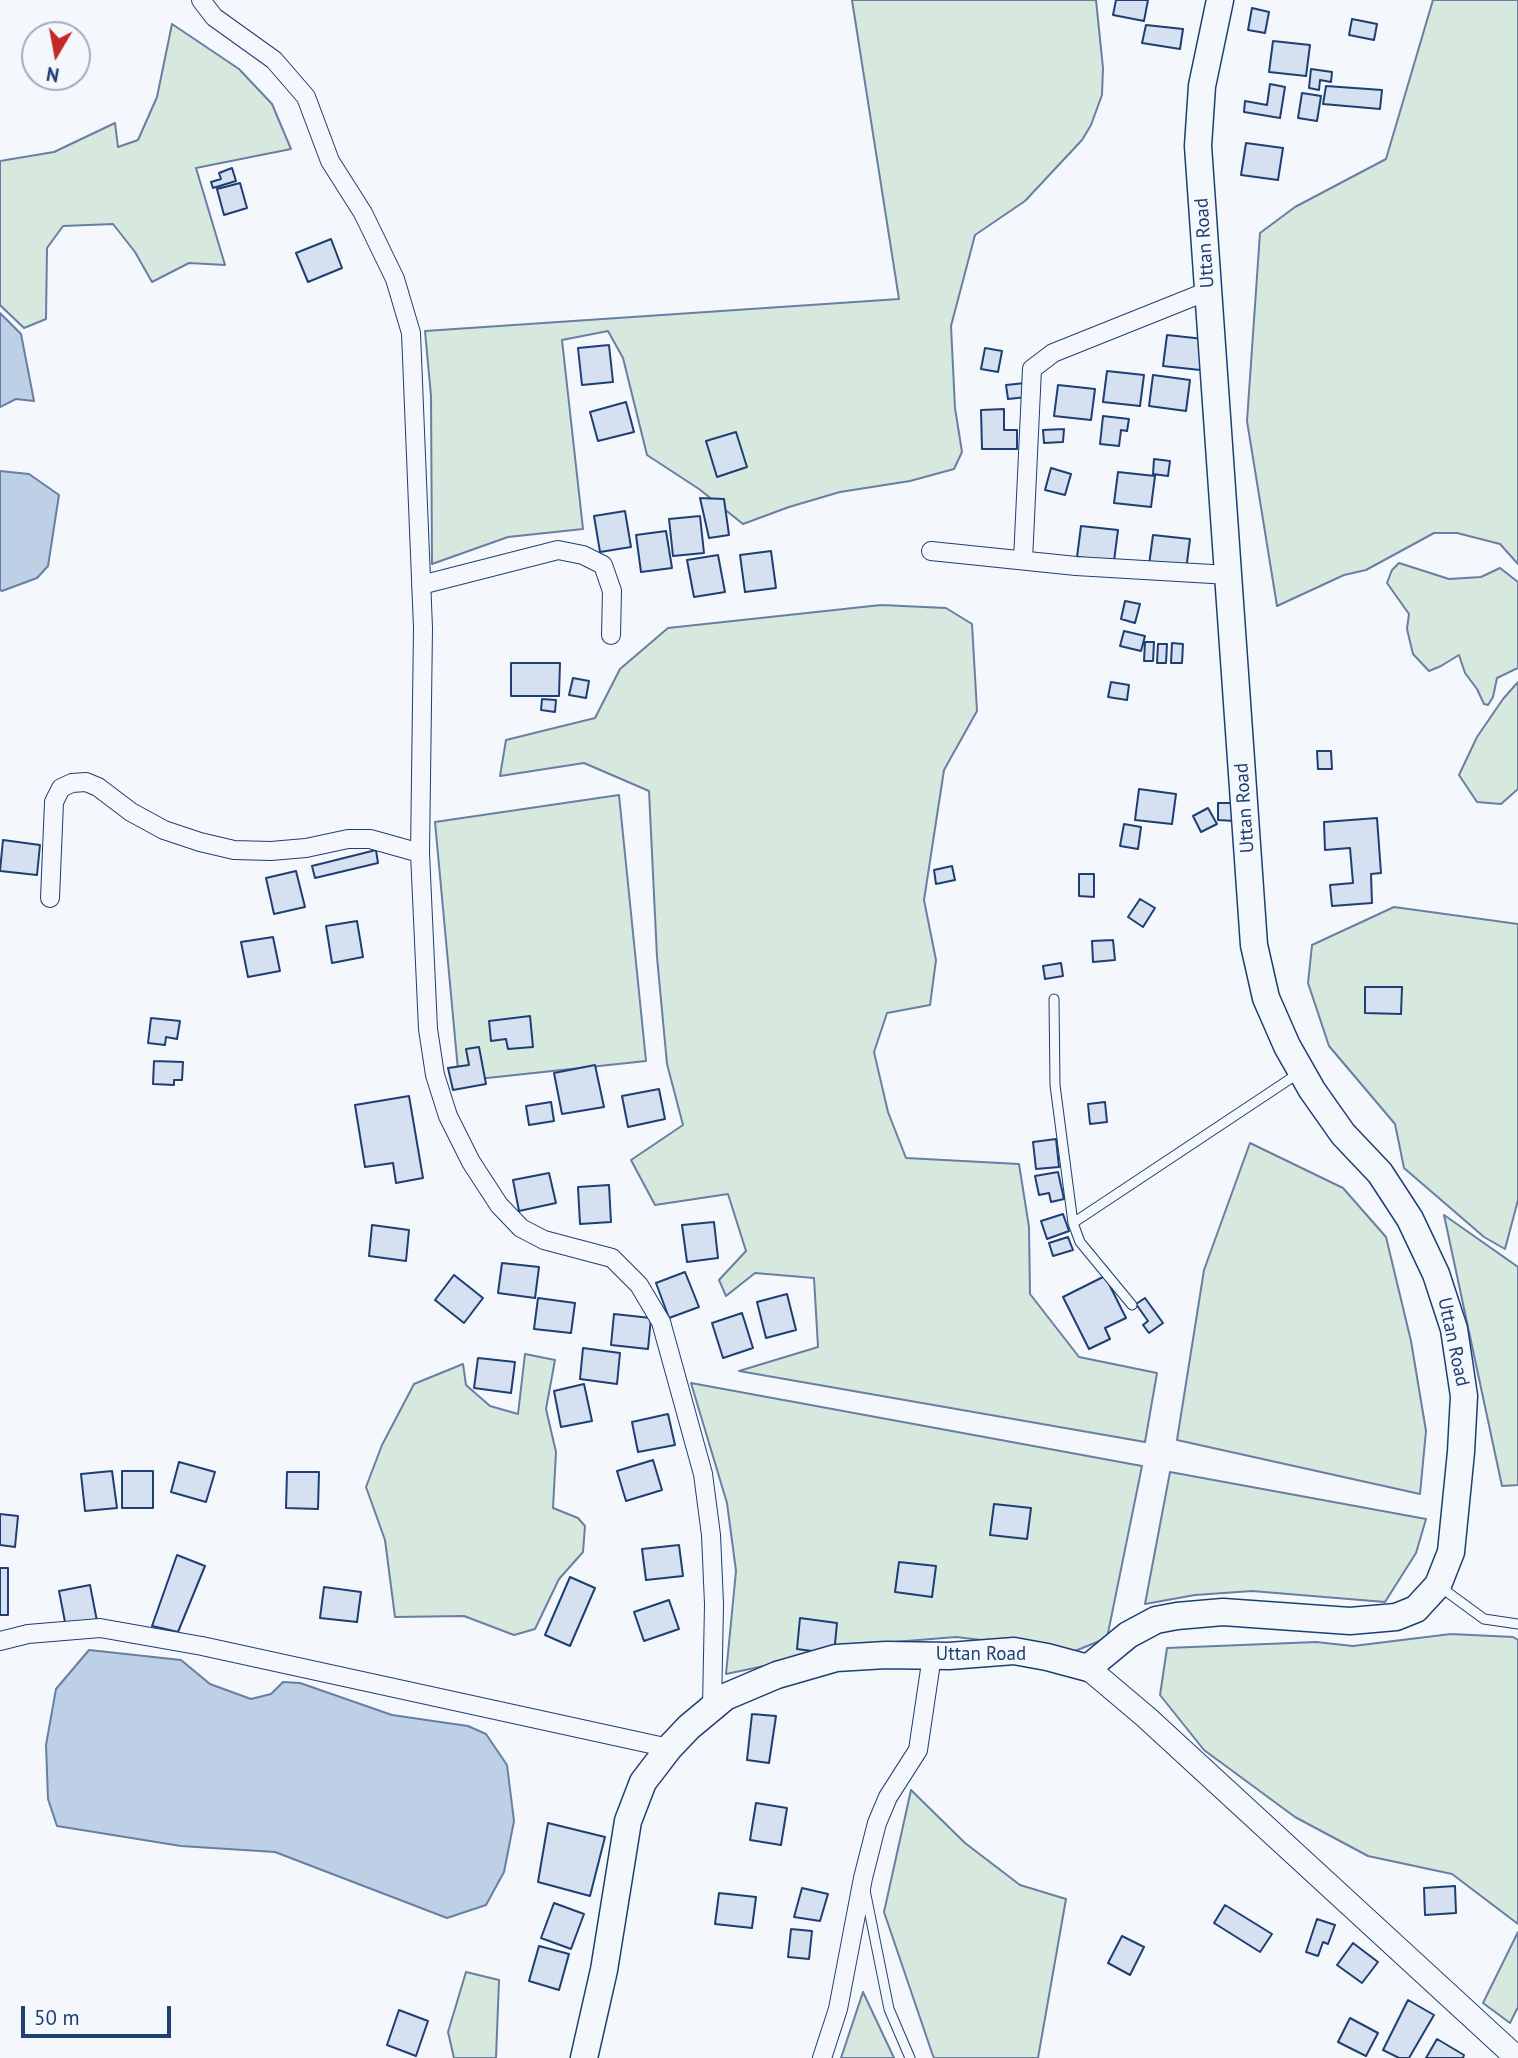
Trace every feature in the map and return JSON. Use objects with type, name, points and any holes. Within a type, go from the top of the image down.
[{"type":"main road","name":"Uttan Road","points":[[584,2058],[604,1970],[628,1821],[643,1782],[668,1748],[725,1697],[777,1675],[836,1658],[1014,1651],[1088,1668],[1128,1635],[1156,1620],[1177,1616],[1223,1612],[1350,1621],[1396,1617],[1416,1609],[1438,1585],[1451,1552],[1464,1396],[1454,1329],[1436,1274],[1410,1219],[1380,1173],[1343,1134],[1312,1090],[1287,1046],[1266,998],[1254,944],[1198,146],[1202,86],[1220,0]]},
{"type":"street","points":[[201,0],[214,17],[274,61],[306,97],[330,161],[363,213],[395,279],[411,332],[423,628],[420,853],[428,1029],[435,1075],[448,1116],[471,1162],[499,1205],[521,1228],[544,1240],[612,1258],[639,1285],[661,1322],[703,1474],[714,1604],[712,1708]]},
{"type":"street","points":[[1023,560],[1032,369],[1053,353],[1208,291]]},
{"type":"street","points":[[421,585],[558,551],[583,555],[603,565],[612,591],[611,635]]},
{"type":"street","points":[[931,551],[1229,575]]},
{"type":"street","points":[[50,898],[54,802],[61,788],[72,783],[86,782],[98,787],[164,830],[234,850],[271,852],[348,839],[370,839],[420,853]]},
{"type":"street","points":[[0,1641],[27,1634],[100,1628],[202,1646],[668,1748]]},
{"type":"street","points":[[822,2058],[838,2009],[863,1878],[877,1823],[888,1797],[918,1750],[932,1656]]},
{"type":"street","points":[[1088,1668],[1146,1717],[1517,2058]]},
{"type":"lane","points":[[1054,999],[1055,1085],[1073,1223],[1080,1242],[1132,1305]]},
{"type":"lane","points":[[1073,1223],[1302,1071]]},
{"type":"lane","points":[[1438,1585],[1484,1619],[1518,1623]]},
{"type":"lane","points":[[863,1878],[889,2009],[910,2058]]},
{"type":"shaded area","points":[[852,0],[1096,0],[1103,68],[1102,95],[1091,125],[1082,140],[1025,201],[975,235],[951,326],[955,408],[962,452],[954,469],[910,481],[840,492],[743,524],[699,489],[647,455],[623,358],[608,331],[562,340],[583,529],[508,537],[432,564],[431,396],[425,331],[899,299]]},
{"type":"shaded area","points":[[1433,0],[1518,0],[1518,564],[1500,544],[1457,533],[1434,533],[1366,570],[1344,575],[1277,606],[1247,421],[1260,233],[1295,207],[1386,159]]},
{"type":"shaded area","points":[[172,24],[239,69],[272,104],[291,149],[196,168],[225,265],[189,263],[152,282],[135,252],[113,224],[63,226],[47,248],[46,319],[24,328],[0,305],[0,161],[54,152],[115,123],[118,147],[138,140],[157,97]]},
{"type":"shaded area","points":[[1399,563],[1449,579],[1481,577],[1500,568],[1518,582],[1518,668],[1497,678],[1493,697],[1488,705],[1484,704],[1465,673],[1459,655],[1429,671],[1413,654],[1407,629],[1409,614],[1387,583],[1392,570]]},
{"type":"shaded area","points":[[881,605],[946,608],[972,624],[977,711],[944,770],[924,900],[936,960],[930,1005],[887,1013],[874,1052],[888,1112],[906,1158],[1019,1164],[1029,1227],[1030,1294],[1079,1357],[1157,1373],[1145,1442],[739,1371],[818,1347],[814,1278],[755,1273],[726,1296],[719,1280],[746,1251],[728,1194],[655,1205],[631,1160],[683,1125],[667,1064],[657,957],[649,791],[584,763],[500,776],[506,740],[595,718],[620,669],[668,628]]},
{"type":"shaded area","points":[[1518,682],[1518,789],[1501,804],[1477,802],[1459,775],[1477,737]]},
{"type":"shaded area","points":[[619,795],[646,1061],[459,1081],[435,822]]},
{"type":"shaded area","points":[[1394,907],[1518,924],[1518,1200],[1505,1249],[1484,1237],[1404,1168],[1395,1124],[1329,1046],[1308,983],[1312,945]]},
{"type":"shaded area","points":[[1250,1143],[1343,1188],[1386,1237],[1411,1341],[1426,1431],[1420,1494],[1177,1440],[1204,1270]]},
{"type":"shaded area","points":[[1444,1215],[1518,1267],[1518,1485],[1502,1486]]},
{"type":"shaded area","points":[[525,1354],[555,1360],[546,1409],[556,1452],[553,1508],[578,1518],[585,1526],[583,1552],[559,1579],[535,1629],[514,1635],[464,1616],[395,1617],[385,1540],[366,1487],[382,1445],[414,1384],[463,1364],[466,1385],[490,1406],[518,1414]]},
{"type":"shaded area","points":[[691,1383],[1142,1466],[1107,1638],[1075,1651],[956,1637],[869,1644],[726,1674],[736,1571],[727,1503]]},
{"type":"shaded area","points":[[1170,1472],[1426,1519],[1416,1553],[1385,1602],[1252,1591],[1195,1595],[1145,1604]]},
{"type":"shaded area","points":[[1451,1634],[1513,1637],[1518,1640],[1518,1924],[1452,1874],[1368,1856],[1295,1817],[1204,1750],[1160,1695],[1167,1648],[1316,1642],[1353,1646]]},
{"type":"shaded area","points":[[911,1790],[965,1843],[1020,1885],[1066,1899],[1038,2058],[934,2058],[884,1912]]},
{"type":"shaded area","points":[[1518,1932],[1518,2007],[1510,2023],[1483,2003]]},
{"type":"shaded area","points":[[466,1972],[499,1980],[496,2058],[454,2058],[448,2032]]},
{"type":"shaded area","points":[[863,1992],[894,2058],[841,2058]]},
{"type":"water","points":[[0,313],[21,334],[34,401],[16,399],[0,407]]},
{"type":"water","points":[[0,471],[29,474],[59,495],[48,566],[37,578],[2,591],[0,590]]},
{"type":"water","points":[[89,1650],[181,1660],[210,1684],[251,1699],[271,1694],[283,1682],[300,1683],[392,1715],[468,1726],[486,1734],[507,1765],[514,1821],[504,1872],[486,1905],[447,1918],[275,1852],[181,1846],[57,1826],[48,1799],[46,1745],[56,1689]]},
{"type":"building","points":[[1116,0],[1148,0],[1144,21],[1113,15]]},
{"type":"building","points":[[1252,8],[1269,12],[1265,33],[1248,30]]},
{"type":"building","points":[[1352,19],[1377,24],[1374,40],[1349,35]]},
{"type":"building","points":[[1146,25],[1183,29],[1180,49],[1142,43]]},
{"type":"building","points":[[1273,41],[1310,45],[1306,76],[1269,72]]},
{"type":"building","points":[[1311,69],[1332,72],[1331,82],[1320,80],[1319,90],[1309,88]]},
{"type":"building","points":[[1270,84],[1285,87],[1280,118],[1244,112],[1245,101],[1267,105]]},
{"type":"building","points":[[1326,86],[1382,90],[1380,109],[1323,104]]},
{"type":"building","points":[[1302,93],[1321,96],[1317,121],[1298,118]]},
{"type":"building","points":[[1246,143],[1283,148],[1278,180],[1241,175]]},
{"type":"building","points":[[232,168],[236,181],[213,188],[211,182],[221,179],[219,173]]},
{"type":"building","points":[[240,183],[247,208],[224,215],[217,189]]},
{"type":"building","points":[[331,239],[342,268],[308,282],[296,253]]},
{"type":"building","points":[[1167,335],[1204,339],[1200,370],[1163,366]]},
{"type":"building","points":[[609,345],[613,382],[582,385],[578,348]]},
{"type":"building","points":[[985,348],[1002,351],[998,372],[981,369]]},
{"type":"building","points":[[1107,371],[1144,375],[1140,406],[1103,402]]},
{"type":"building","points":[[1153,375],[1190,380],[1186,411],[1149,406]]},
{"type":"building","points":[[1025,383],[1027,397],[1008,399],[1006,385]]},
{"type":"building","points":[[1058,385],[1095,389],[1091,420],[1054,416]]},
{"type":"building","points":[[626,402],[634,432],[598,441],[590,412]]},
{"type":"building","points":[[1004,409],[1004,430],[1017,430],[1017,449],[982,449],[981,410]]},
{"type":"building","points":[[1103,416],[1129,419],[1127,431],[1121,430],[1119,446],[1100,444]]},
{"type":"building","points":[[1064,429],[1063,442],[1044,443],[1043,430]]},
{"type":"building","points":[[736,432],[747,467],[717,477],[706,441]]},
{"type":"building","points":[[1154,459],[1170,461],[1168,476],[1153,474]]},
{"type":"building","points":[[1051,468],[1071,474],[1065,495],[1045,490]]},
{"type":"building","points":[[1118,472],[1155,476],[1151,507],[1114,503]]},
{"type":"building","points":[[700,498],[724,499],[729,535],[709,538]]},
{"type":"building","points":[[625,511],[631,547],[600,552],[594,516]]},
{"type":"building","points":[[700,516],[704,553],[673,556],[669,519]]},
{"type":"building","points":[[1081,526],[1118,530],[1114,561],[1077,557]]},
{"type":"building","points":[[666,531],[672,568],[641,572],[636,535]]},
{"type":"building","points":[[1153,535],[1190,539],[1186,570],[1149,565]]},
{"type":"building","points":[[771,551],[776,588],[745,592],[740,555]]},
{"type":"building","points":[[718,555],[725,592],[694,597],[687,560]]},
{"type":"building","points":[[1125,601],[1140,604],[1135,623],[1121,619]]},
{"type":"building","points":[[1124,631],[1145,636],[1141,651],[1120,646]]},
{"type":"building","points":[[1145,642],[1154,642],[1153,661],[1144,661]]},
{"type":"building","points":[[1172,643],[1183,644],[1182,663],[1171,663]]},
{"type":"building","points":[[1158,644],[1167,644],[1166,663],[1157,663]]},
{"type":"building","points":[[511,663],[560,663],[559,696],[511,696]]},
{"type":"building","points":[[573,678],[589,681],[586,698],[569,695]]},
{"type":"building","points":[[1111,682],[1129,685],[1127,700],[1108,697]]},
{"type":"building","points":[[542,699],[556,700],[555,712],[541,710]]},
{"type":"building","points":[[1317,751],[1331,751],[1332,769],[1318,769]]},
{"type":"building","points":[[1139,789],[1176,794],[1172,824],[1135,820]]},
{"type":"building","points":[[1218,803],[1235,803],[1234,821],[1218,820]]},
{"type":"building","points":[[1208,808],[1217,824],[1201,832],[1193,816]]},
{"type":"building","points":[[1377,818],[1381,873],[1371,874],[1372,903],[1332,906],[1330,885],[1353,883],[1350,848],[1325,850],[1324,822]]},
{"type":"building","points":[[1124,824],[1141,827],[1138,849],[1120,846]]},
{"type":"building","points":[[3,840],[40,845],[37,875],[0,871]]},
{"type":"building","points":[[376,850],[378,863],[315,878],[312,866]]},
{"type":"building","points":[[952,866],[955,880],[936,884],[934,870]]},
{"type":"building","points":[[296,871],[305,907],[274,914],[266,878]]},
{"type":"building","points":[[1079,874],[1094,874],[1094,897],[1079,896]]},
{"type":"building","points":[[1140,899],[1155,908],[1143,927],[1128,917]]},
{"type":"building","points":[[357,921],[363,957],[332,963],[326,926]]},
{"type":"building","points":[[273,937],[280,971],[248,977],[241,942]]},
{"type":"building","points":[[1113,940],[1115,960],[1093,962],[1092,941]]},
{"type":"building","points":[[1061,963],[1063,976],[1045,979],[1043,966]]},
{"type":"building","points":[[1365,987],[1402,987],[1401,1014],[1365,1013]]},
{"type":"building","points":[[530,1016],[533,1047],[508,1049],[506,1039],[491,1041],[489,1021]]},
{"type":"building","points":[[151,1018],[180,1021],[177,1039],[166,1037],[165,1045],[148,1043]]},
{"type":"building","points":[[479,1047],[486,1084],[453,1090],[448,1068],[469,1065],[466,1049]]},
{"type":"building","points":[[154,1061],[183,1062],[182,1080],[174,1080],[174,1085],[153,1084]]},
{"type":"building","points":[[595,1065],[604,1107],[562,1114],[554,1073]]},
{"type":"building","points":[[659,1089],[665,1119],[628,1127],[622,1096]]},
{"type":"building","points":[[409,1096],[423,1178],[396,1183],[393,1163],[365,1167],[355,1105]]},
{"type":"building","points":[[551,1102],[554,1121],[529,1125],[526,1106]]},
{"type":"building","points":[[1105,1102],[1107,1122],[1090,1124],[1088,1104]]},
{"type":"building","points":[[1056,1139],[1059,1167],[1036,1169],[1033,1142]]},
{"type":"building","points":[[1058,1172],[1064,1199],[1051,1202],[1049,1193],[1039,1195],[1035,1176]]},
{"type":"building","points":[[549,1173],[556,1203],[519,1211],[513,1180]]},
{"type":"building","points":[[609,1185],[611,1222],[580,1224],[578,1187]]},
{"type":"building","points":[[1063,1214],[1069,1231],[1047,1239],[1041,1221]]},
{"type":"building","points":[[714,1222],[718,1258],[687,1262],[682,1225]]},
{"type":"building","points":[[372,1225],[409,1230],[406,1261],[369,1256]]},
{"type":"building","points":[[1068,1237],[1073,1250],[1053,1256],[1049,1243]]},
{"type":"building","points":[[502,1263],[539,1267],[535,1298],[498,1293]]},
{"type":"building","points":[[685,1272],[699,1307],[669,1318],[656,1283]]},
{"type":"building","points":[[454,1275],[483,1298],[464,1323],[435,1300]]},
{"type":"building","points":[[1105,1276],[1126,1318],[1105,1328],[1110,1339],[1089,1349],[1063,1297]]},
{"type":"building","points":[[787,1294],[796,1330],[766,1338],[757,1302]]},
{"type":"building","points":[[538,1298],[575,1303],[571,1333],[534,1329]]},
{"type":"building","points":[[1145,1298],[1163,1323],[1149,1333],[1143,1325],[1148,1321],[1136,1304]]},
{"type":"building","points":[[742,1313],[753,1348],[723,1358],[712,1323]]},
{"type":"building","points":[[614,1314],[651,1318],[648,1349],[611,1345]]},
{"type":"building","points":[[583,1348],[620,1353],[617,1384],[580,1379]]},
{"type":"building","points":[[478,1358],[515,1362],[511,1393],[474,1388]]},
{"type":"building","points":[[584,1384],[592,1421],[561,1427],[554,1391]]},
{"type":"building","points":[[668,1414],[675,1445],[638,1452],[632,1422]]},
{"type":"building","points":[[653,1460],[662,1490],[626,1501],[617,1471]]},
{"type":"building","points":[[179,1462],[215,1472],[206,1502],[171,1492]]},
{"type":"building","points":[[112,1471],[117,1508],[85,1511],[81,1474]]},
{"type":"building","points":[[122,1471],[153,1471],[153,1508],[122,1508]]},
{"type":"building","points":[[287,1472],[319,1472],[318,1509],[286,1508]]},
{"type":"building","points":[[994,1504],[1031,1508],[1027,1539],[990,1535]]},
{"type":"building","points":[[0,1514],[18,1516],[15,1547],[0,1545]]},
{"type":"building","points":[[679,1545],[683,1576],[646,1580],[642,1549]]},
{"type":"building","points":[[177,1555],[205,1566],[178,1632],[152,1626]]},
{"type":"building","points":[[899,1562],[936,1566],[932,1597],[895,1592]]},
{"type":"building","points":[[0,1568],[8,1568],[8,1615],[0,1615]]},
{"type":"building","points":[[570,1577],[595,1588],[570,1646],[545,1635]]},
{"type":"building","points":[[90,1585],[97,1621],[66,1627],[59,1591]]},
{"type":"building","points":[[324,1587],[361,1592],[357,1622],[320,1618]]},
{"type":"building","points":[[669,1600],[679,1629],[644,1641],[634,1612]]},
{"type":"building","points":[[800,1618],[837,1623],[834,1654],[797,1649]]},
{"type":"building","points":[[752,1714],[776,1716],[769,1763],[747,1760]]},
{"type":"building","points":[[756,1803],[787,1808],[781,1845],[750,1840]]},
{"type":"building","points":[[548,1823],[605,1837],[590,1896],[538,1882]]},
{"type":"building","points":[[1455,1886],[1456,1913],[1425,1915],[1424,1888]]},
{"type":"building","points":[[802,1888],[828,1894],[820,1921],[794,1917]]},
{"type":"building","points":[[719,1893],[756,1897],[752,1928],[715,1924]]},
{"type":"building","points":[[554,1903],[584,1914],[571,1949],[541,1938]]},
{"type":"building","points":[[1225,1905],[1272,1934],[1260,1952],[1214,1923]]},
{"type":"building","points":[[1317,1919],[1335,1925],[1328,1944],[1323,1942],[1318,1956],[1306,1952]]},
{"type":"building","points":[[791,1929],[812,1931],[809,1959],[788,1957]]},
{"type":"building","points":[[1122,1936],[1144,1947],[1130,1975],[1108,1963]]},
{"type":"building","points":[[1353,1943],[1378,1962],[1362,1983],[1337,1965]]},
{"type":"building","points":[[539,1946],[569,1954],[559,1990],[529,1981]]},
{"type":"building","points":[[1408,2000],[1434,2015],[1409,2058],[1399,2058],[1383,2050]]},
{"type":"building","points":[[399,2010],[428,2021],[416,2056],[387,2045]]},
{"type":"building","points":[[1350,2018],[1378,2033],[1366,2056],[1338,2042]]},
{"type":"building","points":[[1437,2039],[1464,2055],[1463,2058],[1426,2058]]}]
